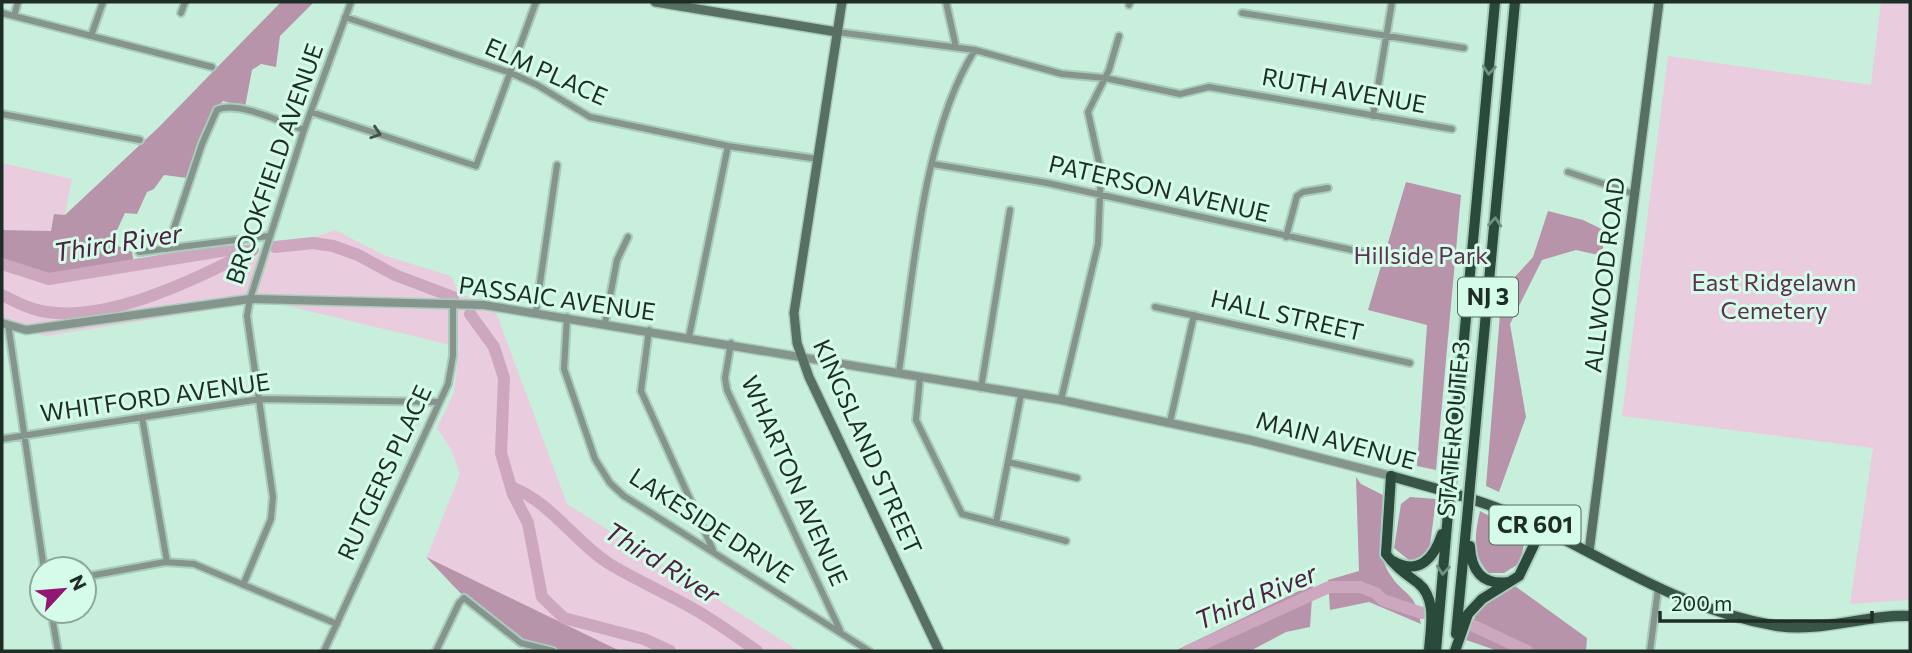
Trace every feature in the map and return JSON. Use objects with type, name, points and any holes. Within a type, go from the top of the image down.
[{"type":"highway","name":"STATE ROUTE 3","points":[[1436,651],[1494,2]]},
{"type":"highway","name":"STATE ROUTE 3","points":[[1455,651],[1515,2]]},
{"type":"highway","points":[[1391,476],[1386,554],[1392,563],[1421,585],[1429,599],[1429,651]]},
{"type":"highway","points":[[1386,554],[1399,564],[1409,566],[1418,566],[1431,559],[1436,551],[1449,502]]},
{"type":"highway","points":[[1468,508],[1474,569],[1488,581],[1512,582]]},
{"type":"highway","points":[[1455,651],[1474,607],[1512,582],[1524,569],[1542,528]]},
{"type":"main road","points":[[655,2],[837,32]]},
{"type":"main road","name":"KINGSLAND STREET","points":[[842,2],[794,313],[801,355],[939,651]]},
{"type":"main road","name":"ALLWOOD ROAD","points":[[1589,552],[1659,2]]},
{"type":"main road","name":"MAIN AVENUE","points":[[1391,476],[1477,501],[1542,528],[1658,589],[1716,610],[1791,628],[1885,616],[1910,617]]},
{"type":"street","points":[[14,16],[18,2]]},
{"type":"street","points":[[91,36],[103,2]]},
{"type":"street","points":[[181,13],[185,2]]},
{"type":"street","name":"BROOKFIELD AVENUE","points":[[243,585],[271,519],[272,473],[247,316],[250,299],[304,130],[351,2]]},
{"type":"street","points":[[311,112],[477,166],[536,2]]},
{"type":"street","points":[[946,2],[956,47]]},
{"type":"street","points":[[1373,116],[1392,2]]},
{"type":"street","points":[[2,13],[212,67]]},
{"type":"street","points":[[1242,13],[1464,48]]},
{"type":"street","name":"ELM PLACE","points":[[345,17],[510,73],[537,85],[590,117],[728,146],[818,159]]},
{"type":"street","name":"RUTH AVENUE","points":[[837,32],[975,50],[1062,74],[1105,78],[1180,94],[1189,94],[1209,87],[1452,129]]},
{"type":"street","points":[[1061,400],[1095,265],[1101,194],[1099,157],[1091,135],[1088,112],[1105,78],[1119,36]]},
{"type":"street","points":[[899,372],[924,198],[959,75],[975,50]]},
{"type":"street","points":[[167,249],[202,144],[217,110],[227,106],[247,110],[304,130]]},
{"type":"street","points":[[2,114],[140,140]]},
{"type":"street","points":[[690,337],[728,146]]},
{"type":"street","name":"PATERSON AVENUE","points":[[933,164],[1101,194],[1375,255]]},
{"type":"street","points":[[536,311],[557,165]]},
{"type":"street","points":[[1568,172],[1634,194]]},
{"type":"street","points":[[1286,237],[1297,196],[1303,192],[1328,188]]},
{"type":"street","points":[[981,388],[1010,209]]},
{"type":"street","points":[[139,252],[269,236]]},
{"type":"street","points":[[605,323],[617,260],[628,237]]},
{"type":"street","name":"PASSAIC AVENUE","points":[[5,324],[26,330],[42,329],[250,299],[453,303],[536,311],[1021,395]]},
{"type":"street","name":"RUTGERS PLACE","points":[[324,651],[448,384],[453,356],[453,303]]},
{"type":"street","name":"HALL STREET","points":[[1155,307],[1410,363]]},
{"type":"street","points":[[1170,422],[1195,315]]},
{"type":"street","name":"LAKESIDE DRIVE","points":[[567,317],[564,369],[601,470],[624,496],[869,651]]},
{"type":"street","points":[[5,324],[42,555]]},
{"type":"street","points":[[649,330],[641,391],[713,552]]},
{"type":"street","name":"WHARTON AVENUE","points":[[731,343],[725,378],[727,390],[841,632]]},
{"type":"street","points":[[920,378],[916,420],[958,509],[969,517],[1066,541]]},
{"type":"street","points":[[996,523],[1021,395]]},
{"type":"street","name":"MAIN AVENUE","points":[[1021,395],[1061,400],[1170,422],[1391,476]]},
{"type":"street","name":"WHITFORD AVENUE","points":[[2,439],[260,399],[439,402]]},
{"type":"street","points":[[142,417],[167,562]]},
{"type":"street","points":[[1008,463],[1077,478]]},
{"type":"street","points":[[98,575],[167,562],[194,564],[337,624]]},
{"type":"street","points":[[1650,651],[1658,589]]},
{"type":"street","points":[[436,651],[458,603],[464,598],[521,643],[553,651]]},
{"type":"street","points":[[53,625],[58,651]]},
{"type":"street","points":[[517,651],[521,643]]},
{"type":"green space","points":[[281,2],[314,2],[280,36],[276,67],[261,64],[252,70],[245,107],[223,101],[214,111],[187,178],[164,175],[154,189],[147,192],[137,214],[125,213],[111,243],[132,252],[134,264],[49,279],[2,264],[2,230],[51,231],[54,214],[65,215],[159,127]]},
{"type":"green space","name":"East Ridgelawn Cemetery","points":[[1881,2],[1910,2],[1910,600],[1850,604],[1873,448],[1622,416],[1668,56],[1871,85]]},
{"type":"green space","points":[[2,163],[72,179],[65,215],[51,231],[2,230]]},
{"type":"green space","name":"Hillside Park","points":[[1406,182],[1461,195],[1436,470],[1417,466],[1427,325],[1368,310]]},
{"type":"green space","points":[[1548,211],[1583,220],[1616,236],[1617,245],[1603,244],[1603,256],[1576,250],[1542,260],[1510,324],[1526,417],[1499,492],[1486,486],[1500,314],[1513,279],[1533,257]]},
{"type":"green space","points":[[335,230],[386,256],[451,276],[459,293],[494,307],[567,504],[799,651],[553,651],[465,598],[427,557],[460,474],[452,451],[437,428],[454,393],[459,347],[267,301],[47,336],[2,327],[2,264],[49,281],[227,250],[239,250],[243,261]]},
{"type":"green space","points":[[1356,477],[1361,484],[1383,495],[1381,545],[1385,565],[1395,581],[1412,599],[1421,624],[1369,602],[1330,610],[1328,580],[1359,571]]},
{"type":"green space","points":[[1410,497],[1436,499],[1429,553],[1410,561],[1394,548],[1401,504]]},
{"type":"green space","points":[[1480,511],[1526,535],[1520,563],[1504,573],[1489,573],[1479,559],[1476,536]]},
{"type":"green space","points":[[426,557],[620,651],[555,651],[519,639],[468,601]]},
{"type":"green space","points":[[1313,584],[1310,627],[1286,632],[1250,651],[1175,651]]},
{"type":"green space","points":[[1515,586],[1587,638],[1586,651],[1498,651],[1466,640],[1480,604]]},
{"type":"waterway","name":"Third River","points":[[275,247],[313,243],[333,246],[358,255],[395,275],[453,297]]},
{"type":"waterway","name":"Third River","points":[[2,264],[49,279],[227,250],[238,249],[243,252]]},
{"type":"waterway","name":"Third River","points":[[2,295],[41,311],[94,311],[120,306],[170,289],[237,258],[243,252],[253,250]]},
{"type":"waterway","name":"Third River","points":[[470,314],[494,347],[504,378],[501,453],[513,494],[528,523],[542,597],[564,618],[644,639],[670,651]]},
{"type":"waterway","name":"Third River","points":[[511,487],[538,502],[608,563],[704,615],[757,651]]},
{"type":"waterway","name":"Third River","points":[[1188,651],[1329,587],[1360,587],[1376,593],[1383,600],[1422,613]]},
{"type":"waterway","name":"Third River","points":[[1474,626],[1527,651]]}]
